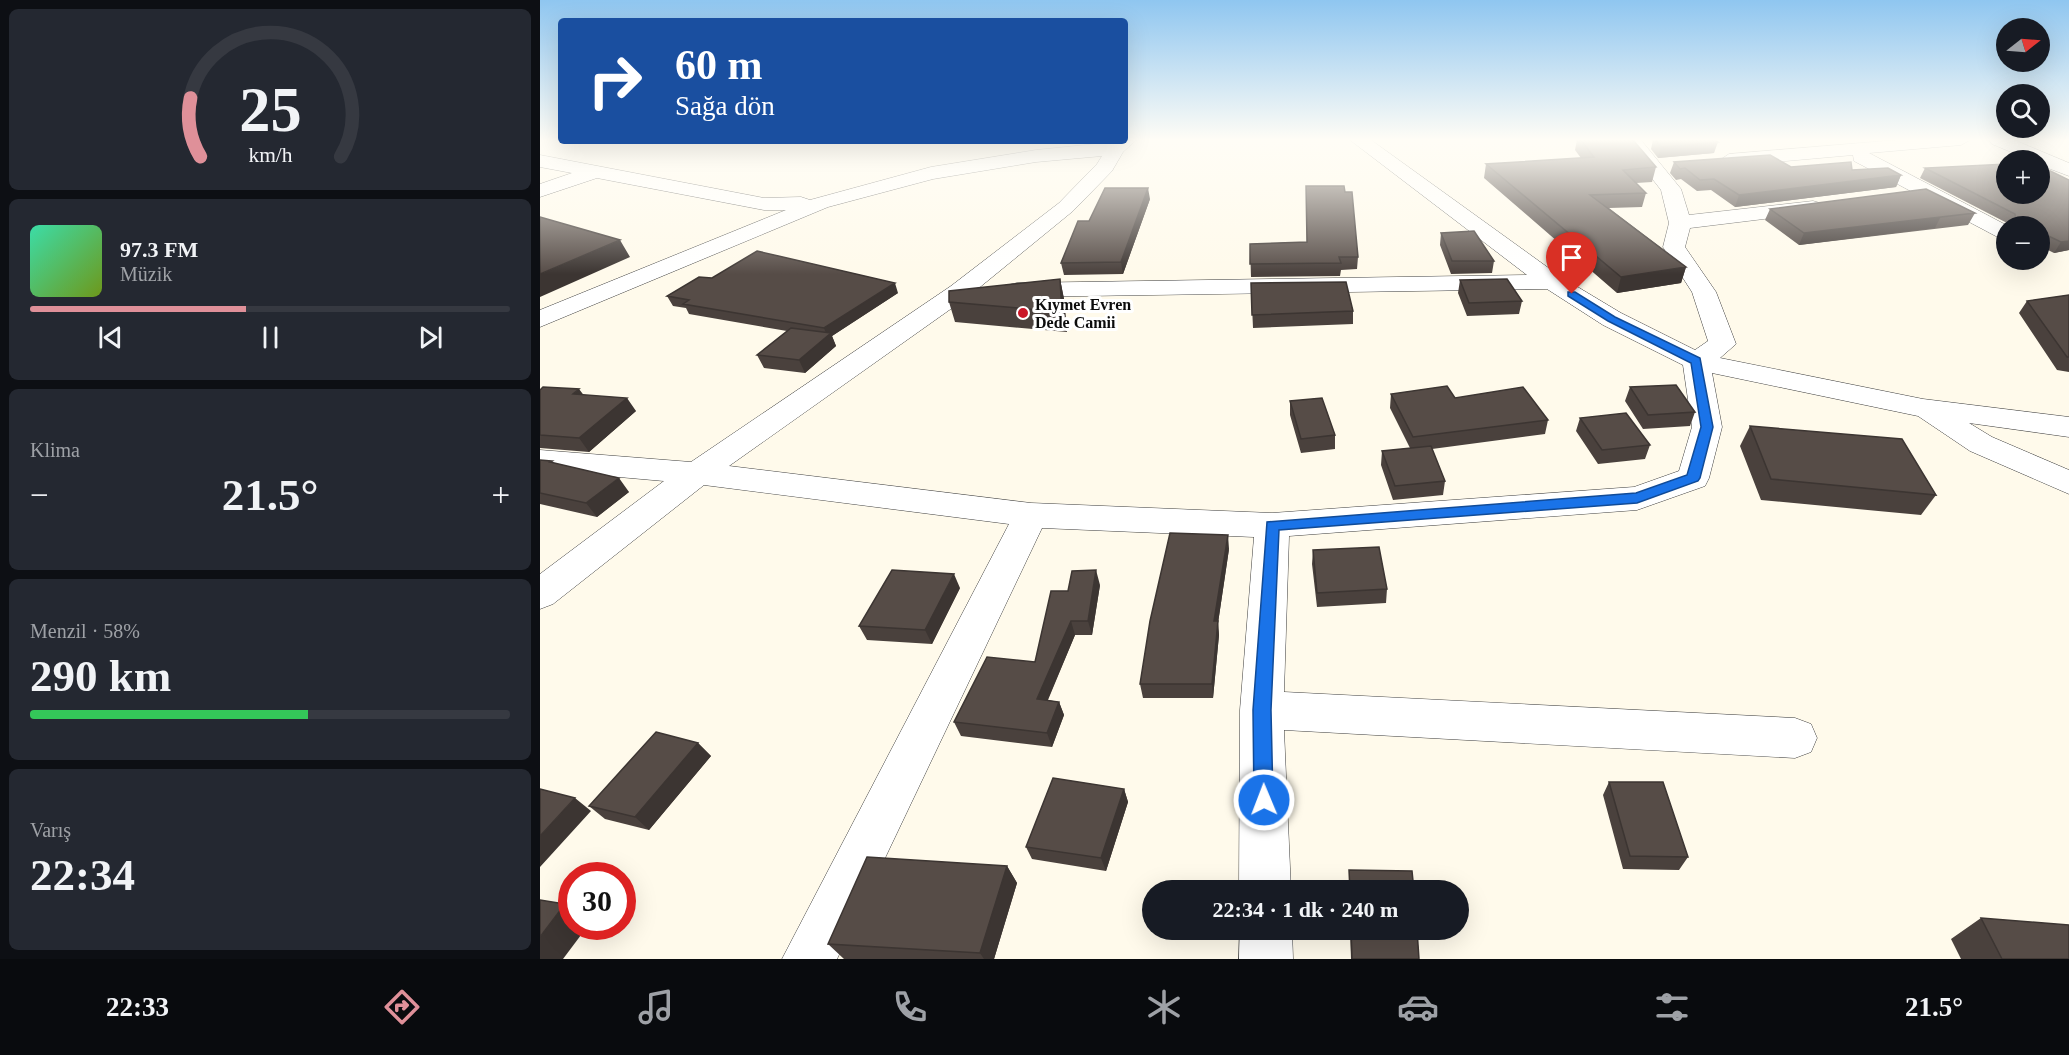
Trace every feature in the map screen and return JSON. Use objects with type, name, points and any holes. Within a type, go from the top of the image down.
[{"type":"street","points":[[540,191],[557,185]]},
{"type":"street","points":[[666,185],[764,204],[821,203]]},
{"type":"street","points":[[540,318],[821,203],[888,185]]},
{"type":"street","points":[[540,594],[697,472],[960,291],[1066,207],[1088,185]]},
{"type":"street","points":[[1420,185],[1552,282],[1612,319],[1696,361],[1923,408],[2069,427]]},
{"type":"street","points":[[1668,185],[1671,189],[1680,223],[1674,247],[1704,292],[1722,344],[1696,361]]},
{"type":"street","points":[[1913,185],[1996,229]]},
{"type":"street","points":[[1891,196],[1925,191]]},
{"type":"street","points":[[1680,223],[1834,204]]},
{"type":"street","points":[[960,291],[1552,282]]},
{"type":"street","points":[[540,460],[697,472],[1031,514],[1272,525],[1637,498],[1693,478],[1707,427],[1696,361]]},
{"type":"street","points":[[1923,408],[1981,444],[2069,483]]},
{"type":"street","points":[[808,959],[1031,514]]},
{"type":"street","points":[[1265,880],[1262,710],[1272,525]]},
{"type":"street","points":[[1262,710],[1795,738]]},
{"type":"street","points":[[1266,940],[1266,959]]},
{"type":"building","points":[[1511,185],[1638,185],[1646,193],[1590,195],[1686,267],[1621,277]]},
{"type":"building","points":[[1723,185],[1822,185],[1739,195]]},
{"type":"building","points":[[1958,185],[1996,185],[1996,204],[2050,204],[2050,185],[2069,185],[2069,241],[2061,242],[2050,237],[2050,216],[2015,216]]},
{"type":"building","points":[[1306,186],[1344,186],[1345,192],[1352,192],[1358,257],[1339,257],[1341,263],[1250,264],[1250,244],[1307,242]]},
{"type":"building","points":[[1105,188],[1148,188],[1121,262],[1061,263],[1078,221],[1089,221]]},
{"type":"building","points":[[1926,189],[1975,213],[1804,233],[1770,209]]},
{"type":"building","points":[[540,217],[620,240],[540,274]]},
{"type":"building","points":[[1474,231],[1494,261],[1452,261],[1441,233]]},
{"type":"building","points":[[757,251],[895,283],[824,328],[683,304],[689,300],[667,296],[699,277],[712,278]]},
{"type":"building","points":[[1060,279],[1062,312],[949,302],[949,291]]},
{"type":"building","points":[[1507,279],[1522,301],[1469,303],[1460,280]]},
{"type":"building","points":[[1346,282],[1353,311],[1252,315],[1251,283]]},
{"type":"building","points":[[2069,295],[2069,357],[2067,357],[2027,301]]},
{"type":"building","points":[[791,328],[831,333],[799,360],[757,355]]},
{"type":"building","points":[[1676,385],[1695,412],[1648,415],[1630,387]]},
{"type":"building","points":[[1447,386],[1455,398],[1523,387],[1548,420],[1413,437],[1391,394]]},
{"type":"building","points":[[543,387],[579,389],[573,394],[627,398],[579,438],[540,435],[540,390]]},
{"type":"building","points":[[1322,398],[1335,435],[1301,439],[1290,401]]},
{"type":"building","points":[[1626,413],[1650,445],[1602,450],[1580,418]]},
{"type":"building","points":[[1750,426],[1902,439],[1936,495],[1771,479]]},
{"type":"building","points":[[1431,446],[1445,481],[1395,486],[1382,451]]},
{"type":"building","points":[[540,460],[619,478],[586,503],[540,493]]},
{"type":"building","points":[[1170,533],[1228,535],[1214,621],[1218,621],[1212,684],[1140,684],[1150,621]]},
{"type":"building","points":[[1379,547],[1387,589],[1317,593],[1313,550]]},
{"type":"building","points":[[892,570],[954,574],[925,630],[859,626]]},
{"type":"building","points":[[1096,570],[1088,621],[1071,621],[1037,699],[1059,702],[1047,733],[954,722],[987,657],[1035,662],[1051,591],[1068,591],[1072,571]]},
{"type":"building","points":[[656,732],[698,743],[635,817],[589,806]]},
{"type":"building","points":[[1053,778],[1124,789],[1101,858],[1026,847]]},
{"type":"building","points":[[1609,782],[1663,782],[1688,857],[1630,856]]},
{"type":"building","points":[[540,789],[575,798],[540,836]]},
{"type":"building","points":[[867,857],[1007,866],[980,953],[828,944]]},
{"type":"building","points":[[1349,870],[1412,871],[1413,880],[1349,880]]},
{"type":"building","points":[[540,900],[558,903],[558,913],[540,937]]},
{"type":"building","points":[[1981,918],[2069,925],[2069,959],[2002,959]]},
{"type":"building","points":[[1351,940],[1418,940],[1419,959],[1352,959]]},
{"type":"place","name":"Kıymet Evren Dede Camii","points":[[1023,313]]},
{"type":"route","points":[[1264,800],[1262,710],[1272,525],[1637,498],[1693,478],[1707,427],[1696,361],[1612,319],[1572,294]]}]
